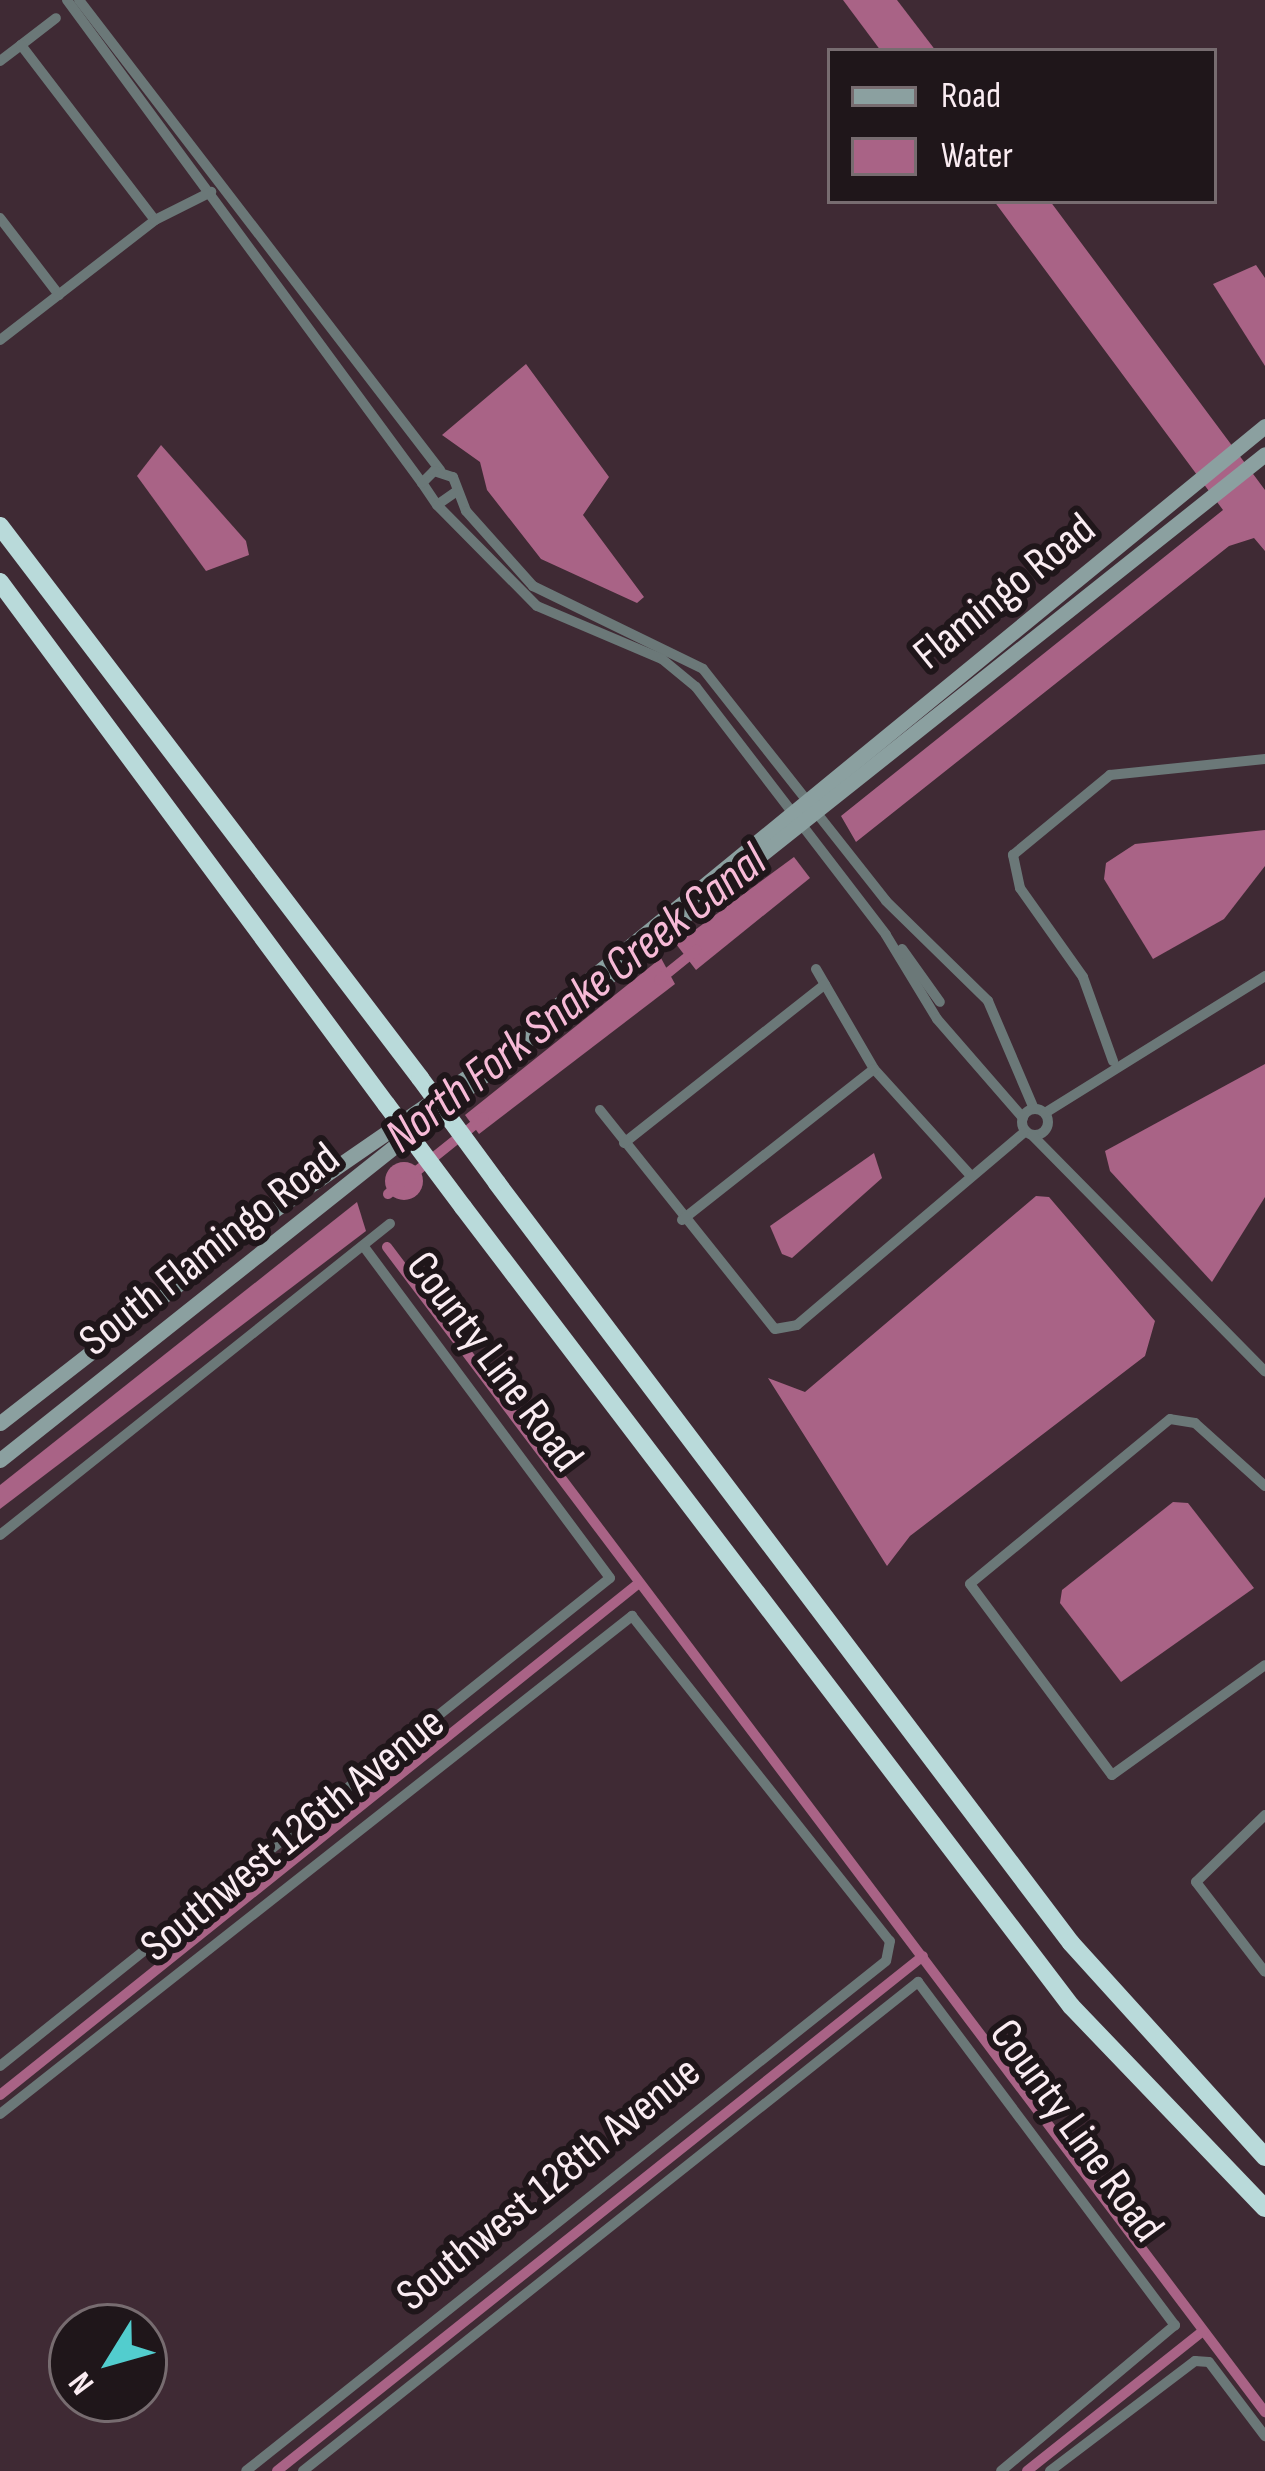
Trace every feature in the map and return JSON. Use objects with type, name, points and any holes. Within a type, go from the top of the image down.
[{"type":"highway","points":[[0,526],[1071,1943],[1265,2157]]},
{"type":"highway","points":[[0,582],[463,1207],[1071,2006],[1265,2208]]},
{"type":"main road","name":"Flamingo Road","points":[[812,807],[1265,426]]},
{"type":"main road","name":"Flamingo Road","points":[[795,820],[1260,458]]},
{"type":"main road","name":"South Flamingo Road","points":[[0,1423],[267,1215],[486,1064],[795,820]]},
{"type":"main road","name":"South Flamingo Road","points":[[0,1460],[795,820]]},
{"type":"street","points":[[67,0],[249,242],[437,505],[553,616],[684,675],[942,1006],[950,1028]]},
{"type":"street","points":[[80,0],[514,570],[560,600],[689,657],[886,901],[988,1001],[1065,1164]]},
{"type":"street","points":[[0,61],[56,18]]},
{"type":"street","points":[[21,45],[155,220]]},
{"type":"street","points":[[0,340],[155,220],[211,192]]},
{"type":"street","points":[[0,218],[59,295]]},
{"type":"street","points":[[422,483],[440,470]]},
{"type":"street","points":[[437,505],[457,491]]},
{"type":"street","points":[[553,616],[560,600]]},
{"type":"street","points":[[1112,1061],[1083,977],[1011,866],[1019,845],[1102,778],[1265,759]]},
{"type":"street","points":[[886,935],[1027,1128],[1065,1164],[1132,1248],[1265,1371]]},
{"type":"street","points":[[816,969],[874,1069],[970,1174]]},
{"type":"street","points":[[600,1110],[682,1220],[775,1329],[797,1325],[970,1174],[1112,1061],[1207,1018],[1265,976]]},
{"type":"street","points":[[624,1143],[825,984]]},
{"type":"street","points":[[682,1220],[874,1069]]},
{"type":"street","points":[[1027,1128],[1043,1114]]},
{"type":"street","points":[[0,1535],[390,1224]]},
{"type":"street","name":"County Line Road","points":[[364,1247],[610,1578]]},
{"type":"street","points":[[1265,1486],[1196,1423],[1170,1419],[970,1584],[1112,1775],[1135,1769],[1265,1665]]},
{"type":"street","name":"Southwest 126th Avenue","points":[[0,2066],[610,1578]]},
{"type":"street","name":"Southwest 126th Avenue","points":[[0,2114],[632,1616],[893,1950]]},
{"type":"street","points":[[1265,1815],[1196,1882],[1265,1972]]},
{"type":"street","name":"Southwest 128th Avenue","points":[[246,2471],[893,1950]]},
{"type":"street","name":"County Line Road","points":[[918,1982],[1175,2325],[1001,2471]]},
{"type":"street","name":"Southwest 128th Avenue","points":[[303,2471],[918,1982]]},
{"type":"street","points":[[1050,2471],[1195,2361],[1209,2362],[1265,2436]]},
{"type":"water","points":[[843,0],[897,0],[934,48],[879,48]]},
{"type":"water","points":[[996,204],[1052,204],[1265,490],[1265,551],[1254,538],[1229,546],[856,842],[841,816],[1223,510]]},
{"type":"water","points":[[1256,265],[1265,278],[1265,366],[1213,284]]},
{"type":"water","points":[[526,364],[609,477],[583,515],[644,597],[637,603],[541,559],[487,490],[480,462],[442,435]]},
{"type":"water","points":[[161,445],[246,541],[249,555],[206,571],[137,476]]},
{"type":"water","points":[[1265,830],[1265,866],[1224,919],[1153,959],[1104,879],[1106,863],[1135,844]]},
{"type":"water","points":[[794,857],[810,878],[696,970],[676,944]]},
{"type":"water","points":[[661,958],[675,984],[479,1134],[465,1115]]},
{"type":"water","points":[[1265,1064],[1265,1197],[1212,1282],[1110,1171],[1105,1151]]},
{"type":"water","points":[[874,1153],[882,1178],[792,1258],[782,1254],[770,1226]]},
{"type":"water","points":[[404,1162],[417,1168],[423,1181],[417,1194],[404,1200],[391,1194],[385,1181],[391,1168]]},
{"type":"water","points":[[1036,1196],[1049,1197],[1155,1321],[1145,1356],[910,1536],[887,1566],[768,1378],[805,1392]]},
{"type":"water","points":[[357,1202],[366,1231],[0,1509],[0,1485]]},
{"type":"water","points":[[1173,1502],[1188,1503],[1254,1588],[1121,1682],[1060,1603],[1062,1590]]},
{"type":"waterway","name":"North Fork Snake Creek Canal","points":[[659,980],[696,950]]},
{"type":"waterway","name":"North Fork Snake Creek Canal","points":[[388,1194],[484,1117]]},
{"type":"waterway","points":[[387,1247],[1265,2412]]},
{"type":"waterway","points":[[0,2095],[639,1583]]},
{"type":"waterway","points":[[277,2471],[923,1956]]},
{"type":"waterway","points":[[1027,2471],[1203,2331]]}]
